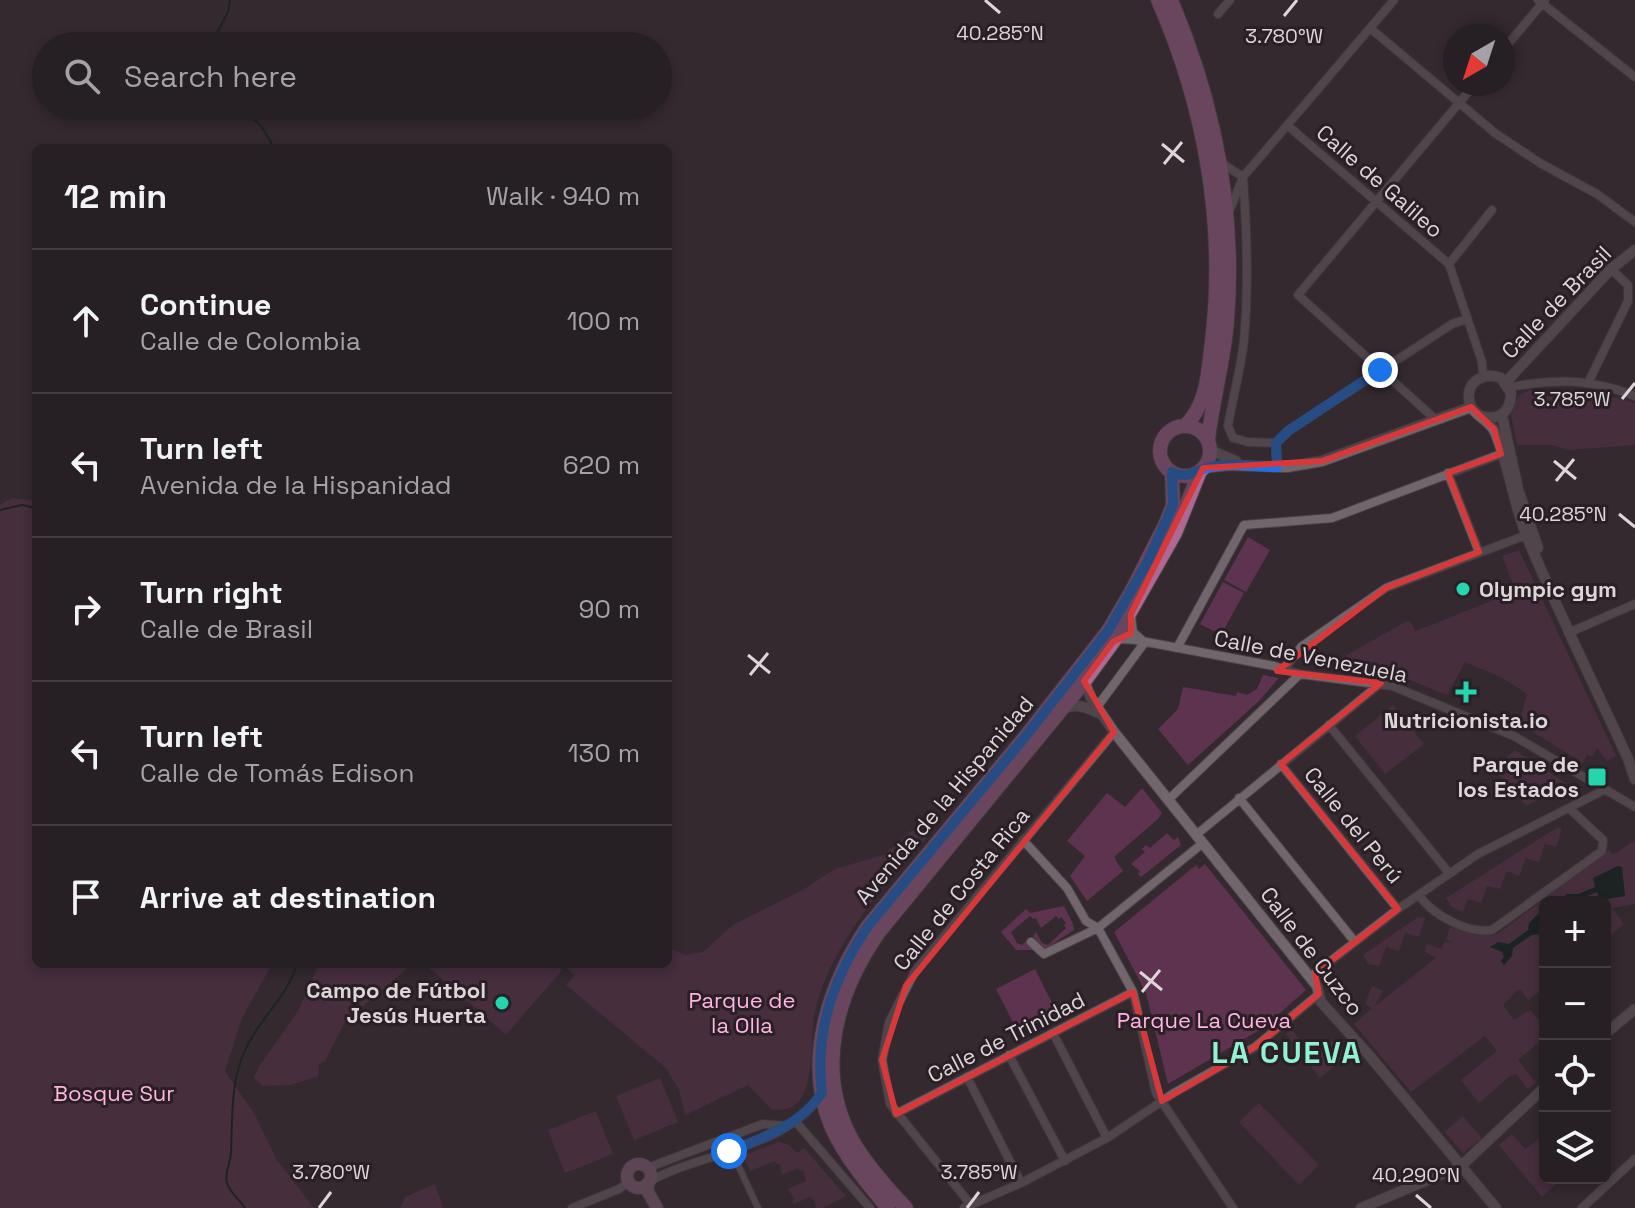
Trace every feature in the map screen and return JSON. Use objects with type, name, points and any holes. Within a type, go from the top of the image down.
[{"type":"main road","points":[[1158,0],[1187,77],[1203,138],[1216,248],[1216,310],[1204,398],[1197,414],[1185,426],[1170,431],[1161,444],[1161,460],[1172,472],[1186,476],[1202,470],[1209,446],[1227,323],[1230,254],[1220,161],[1199,72],[1171,0]]},
{"type":"main road","points":[[1185,426],[1199,430],[1209,446]]},
{"type":"main road","name":"Avenida de la Hispanidad","points":[[906,1208],[864,1158],[844,1124],[835,1093],[832,1064],[840,1007],[855,968],[879,932],[1113,642],[1175,533],[1202,470]]},
{"type":"main road","name":"Avenida de la Hispanidad","points":[[888,1208],[845,1152],[827,1115],[822,1093],[819,1061],[826,1013],[840,971],[868,926],[1073,678],[1108,631],[1148,561],[1173,505],[1172,472]]},
{"type":"main road","points":[[642,1180],[650,1208]]},
{"type":"main road","points":[[642,1180],[657,1208]]},
{"type":"street","points":[[1218,14],[1230,0]]},
{"type":"street","points":[[1227,216],[1243,177],[1394,0]]},
{"type":"street","points":[[1515,35],[1542,1],[1631,74],[1635,62]]},
{"type":"street","points":[[1370,28],[1458,104],[1540,163],[1597,194],[1635,222]]},
{"type":"street","points":[[1435,419],[1298,295],[1465,96]]},
{"type":"street","name":"Calle de Galileo","points":[[1287,125],[1449,264],[1482,362],[1483,376]]},
{"type":"street","points":[[1220,161],[1243,177]]},
{"type":"street","points":[[1243,177],[1248,293],[1244,344],[1228,426],[1233,438],[1276,443],[1288,431],[1380,370],[1452,324],[1467,319]]},
{"type":"street","name":"Calle de Galileo","points":[[1449,264],[1492,210]]},
{"type":"street","name":"Calle de Brasil","points":[[1508,385],[1611,269],[1635,250]]},
{"type":"street","points":[[1589,381],[1628,301],[1628,285],[1611,269]]},
{"type":"street","points":[[1635,396],[1589,381],[1508,385],[1496,376],[1483,376],[1470,388],[1471,407],[1494,429],[1529,534],[1635,779]]},
{"type":"street","points":[[1481,416],[1502,415],[1510,406],[1508,385]]},
{"type":"street","points":[[1202,470],[1228,465],[1298,466],[1322,461],[1471,407]]},
{"type":"street","points":[[1502,415],[1529,534]]},
{"type":"street","points":[[1276,443],[1277,467]]},
{"type":"street","points":[[1209,446],[1249,466]]},
{"type":"street","points":[[1177,648],[1244,525],[1332,518],[1501,454]]},
{"type":"street","points":[[1448,473],[1479,552]]},
{"type":"street","points":[[1285,668],[1302,646],[1386,588],[1529,534]]},
{"type":"street","points":[[1571,632],[1635,604]]},
{"type":"street","points":[[1062,709],[1073,705],[1099,710],[1145,642],[1133,632],[1131,614]]},
{"type":"street","points":[[1571,632],[1635,756]]},
{"type":"street","name":"Calle de Venezuela","points":[[1113,642],[1123,639],[1145,642],[1285,668],[1300,674],[1381,683],[1514,736],[1635,807]]},
{"type":"street","points":[[1168,800],[1300,674]]},
{"type":"street","name":"Calle de Cuzco","points":[[1084,681],[1114,732],[1317,986],[1327,1010],[1368,1054],[1496,1208]]},
{"type":"street","points":[[1031,942],[1044,954],[1098,928],[1200,839],[1239,798],[1381,683]]},
{"type":"street","points":[[1329,725],[1449,873]]},
{"type":"street","name":"Calle de Costa Rica","points":[[967,1206],[890,1104],[882,1060],[889,1022],[906,986],[928,955],[1114,732]]},
{"type":"street","name":"Calle del Perú","points":[[1281,764],[1398,909]]},
{"type":"street","points":[[1581,776],[1585,800]]},
{"type":"street","points":[[1310,977],[1449,873],[1504,839],[1604,790]]},
{"type":"street","points":[[1239,798],[1355,942]]},
{"type":"street","points":[[1419,895],[1444,917],[1467,927],[1492,930],[1602,851],[1603,840],[1570,809]]},
{"type":"street","points":[[1023,840],[1067,888],[1086,921],[1098,928],[1133,992],[1156,1093],[1233,1208]]},
{"type":"street","name":"Calle de Trinidad","points":[[896,1114],[1133,992]]},
{"type":"street","points":[[967,1206],[1021,1183],[1107,1138],[1162,1101],[1262,1042],[1319,994]]},
{"type":"street","points":[[1611,1029],[1635,1009]]},
{"type":"street","points":[[1053,1033],[1107,1138]]},
{"type":"street","points":[[1009,1055],[1065,1161]]},
{"type":"street","points":[[967,1077],[1021,1183]]},
{"type":"street","points":[[572,1208],[778,1132],[809,1111],[822,1093]]},
{"type":"street","points":[[1361,1208],[1461,1166],[1539,1093]]},
{"type":"street","points":[[642,1180],[763,1124],[791,1124],[870,1208]]},
{"type":"street","points":[[731,1150],[758,1208]]},
{"type":"street","points":[[1582,1208],[1635,1159]]},
{"type":"highlighted area","points":[[1471,407],[1494,429],[1501,454],[1448,473],[1479,552],[1386,588],[1277,671],[1381,683],[1281,764],[1398,909],[1315,973],[1319,994],[1255,1047],[1162,1101],[1133,992],[896,1114],[882,1060],[906,986],[1114,732],[1084,681],[1113,642],[1131,633],[1131,614],[1203,468],[1322,461]]},
{"type":"green space","points":[[1584,389],[1635,403],[1635,445],[1568,450],[1552,445],[1517,445],[1511,415],[1518,396],[1530,390]]},
{"type":"green space","name":"Bosque Sur","points":[[12,498],[32,500],[32,968],[270,968],[242,1018],[225,1071],[255,1115],[277,1160],[314,1208],[0,1208],[0,505]]},
{"type":"green space","points":[[1248,537],[1270,550],[1246,592],[1224,580]]},
{"type":"green space","name":"Parque de los Estados","points":[[1519,550],[1616,756],[1607,761],[1597,748],[1593,756],[1587,755],[1583,763],[1519,723],[1527,694],[1501,677],[1465,662],[1447,695],[1395,674],[1329,665],[1409,620],[1416,631],[1516,591],[1502,556]]},
{"type":"green space","points":[[1223,582],[1244,593],[1221,635],[1200,624]]},
{"type":"green space","points":[[1263,675],[1279,678],[1259,701],[1188,765],[1158,729],[1178,709],[1183,687],[1247,695],[1257,689]]},
{"type":"green space","points":[[1393,705],[1424,744],[1385,774],[1355,736]]},
{"type":"green space","points":[[1515,750],[1567,784],[1526,806],[1497,773]]},
{"type":"green space","points":[[1142,788],[1162,813],[1115,856],[1123,871],[1087,901],[1070,876],[1085,856],[1067,841],[1107,793],[1125,807]]},
{"type":"green space","points":[[1558,827],[1562,829],[1556,847],[1545,844],[1539,862],[1526,858],[1519,876],[1507,871],[1500,889],[1487,886],[1481,903],[1468,899],[1463,912],[1452,907],[1446,898]]},
{"type":"green space","name":"Parque de la Olla","points":[[911,831],[932,832],[862,915],[833,962],[815,1012],[805,1091],[798,1102],[787,1109],[771,1109],[748,1085],[685,1115],[679,1090],[666,1068],[566,985],[575,975],[567,968],[672,968],[672,950],[685,955],[703,952],[733,925],[801,891],[835,869],[883,855]]},
{"type":"green space","points":[[1167,833],[1174,840],[1178,837],[1181,845],[1141,877],[1138,874],[1140,871],[1131,864],[1145,852],[1142,849],[1146,845],[1150,848]]},
{"type":"green space","points":[[1635,840],[1635,904],[1612,908],[1624,924],[1611,935],[1611,896],[1548,896],[1609,850],[1613,855]]},
{"type":"green space","name":"Parque La Cueva","points":[[1205,864],[1306,990],[1263,1028],[1168,1084],[1146,993],[1114,932],[1196,865],[1199,869]]},
{"type":"green space","points":[[1539,903],[1539,992],[1528,1000],[1521,990],[1517,990],[1503,1005],[1514,1020],[1530,1010],[1539,1020],[1539,1042],[1518,1060],[1536,1083],[1528,1089],[1516,1074],[1510,1076],[1479,1103],[1461,1080],[1497,1051],[1485,1036],[1411,1092],[1354,1024],[1372,1008],[1365,1004],[1372,986],[1383,991],[1375,1006],[1436,958],[1425,952],[1427,944],[1441,949],[1445,941],[1453,943],[1446,939],[1450,927],[1467,932],[1498,934]]},
{"type":"green space","points":[[1064,906],[1074,930],[1045,949],[1033,936],[1036,932],[1042,943],[1048,945],[1066,928],[1061,917],[1056,916],[1041,928],[1036,918],[1030,916],[1011,932],[1017,943],[1022,945],[1027,940],[1033,950],[1016,950],[1001,932],[1026,909],[1030,913]]},
{"type":"green space","points":[[1418,917],[1425,918],[1419,937],[1405,933],[1399,951],[1386,947],[1379,966],[1368,964],[1363,955]]},
{"type":"green space","points":[[317,968],[407,968],[345,1022],[325,1061],[319,1064],[318,1076],[291,1085],[263,1086],[254,1078],[258,1068],[298,1011]]},
{"type":"green space","name":"Campo de Fútbol Jesús Huerta","points":[[430,968],[562,970],[506,1035]]},
{"type":"green space","points":[[1035,969],[1056,1011],[1017,1030],[996,989]]},
{"type":"green space","points":[[1291,1029],[1315,1055],[1334,1040],[1347,1055],[1320,1078],[1286,1034]]},
{"type":"green space","points":[[660,1078],[678,1122],[634,1140],[616,1096]]},
{"type":"green space","points":[[1259,1103],[1319,1165],[1299,1185],[1239,1122]]},
{"type":"green space","points":[[596,1111],[613,1154],[565,1173],[548,1130]]},
{"type":"green space","points":[[1463,1116],[1482,1138],[1463,1153],[1445,1132]]},
{"type":"green space","points":[[1512,1134],[1525,1149],[1539,1139],[1539,1184],[1556,1184],[1542,1197],[1499,1145]]},
{"type":"green space","points":[[778,1142],[789,1145],[797,1153],[804,1148],[846,1196],[823,1208],[816,1208],[810,1197],[794,1204],[792,1201],[795,1199],[788,1189],[806,1181],[803,1170],[798,1168],[782,1175],[780,1164],[775,1161],[750,1171],[743,1156]]},
{"type":"green space","points":[[435,1184],[443,1208],[400,1208],[405,1197]]},
{"type":"shaded area","points":[[1622,867],[1625,896],[1611,898],[1598,896],[1597,892],[1587,896],[1565,896],[1595,887],[1593,878]]},
{"type":"shaded area","points":[[1539,913],[1539,934],[1532,935],[1513,948],[1512,956],[1504,965],[1502,952],[1490,947],[1498,942],[1509,944],[1528,930],[1529,923]]},
{"type":"waterway","points":[[217,32],[228,12],[230,0]]},
{"type":"waterway","points":[[255,120],[272,144]]},
{"type":"waterway","points":[[0,510],[22,505],[32,507]]},
{"type":"waterway","points":[[245,1208],[230,1190],[226,1179],[231,1156],[237,1076],[255,1032],[284,991],[296,968]]},
{"type":"place","name":"Olympic gym","points":[[1463,589]]},
{"type":"place","name":"Nutricionista.io","points":[[1466,692]]},
{"type":"place","name":"Parque de los Estados","points":[[1597,777]]},
{"type":"place","name":"Campo de Fútbol Jesús Huerta","points":[[502,1003]]},
{"type":"district","name":"LA CUEVA","points":[[1287,1053]]},
{"type":"route","points":[[729,1151],[778,1132],[800,1119],[822,1093],[819,1061],[826,1013],[840,971],[868,926],[1025,737],[1108,631],[1165,525],[1174,499],[1172,472],[1186,476],[1194,475],[1203,468],[1228,465],[1277,467],[1276,443],[1288,431],[1380,370]]}]
